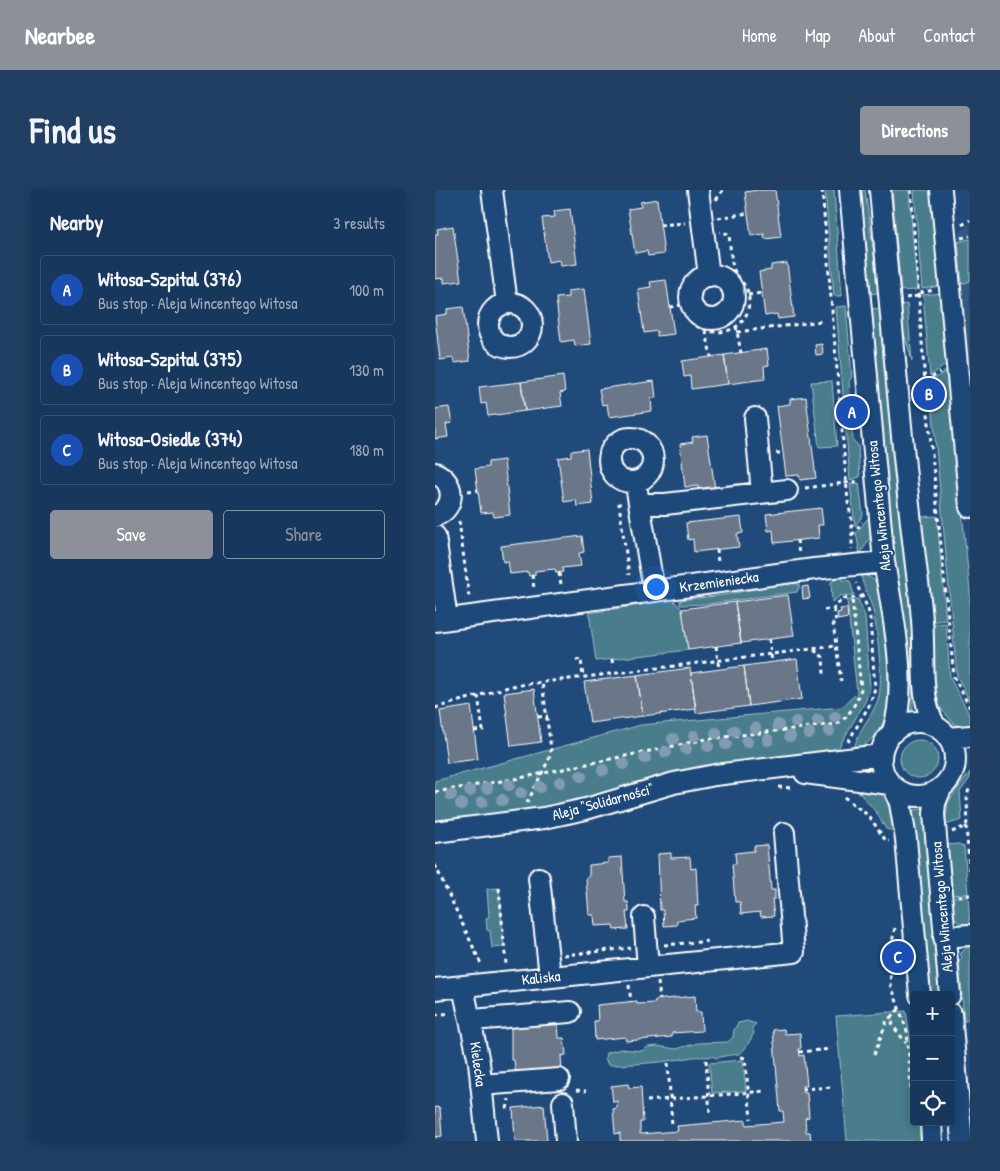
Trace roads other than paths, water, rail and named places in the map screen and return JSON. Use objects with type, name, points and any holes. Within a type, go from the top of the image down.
[{"type":"street","points":[[492,190],[507,303]]},
{"type":"street","points":[[698,190],[709,276]]},
{"type":"street","name":"Aleja Wincentego Witosa","points":[[849,190],[884,562],[893,615],[898,662],[898,713],[893,731]]},
{"type":"street","name":"Aleja Wincentego Witosa","points":[[880,190],[902,443],[920,600],[925,698],[941,731]]},
{"type":"street","points":[[941,190],[962,335],[970,507]]},
{"type":"street","points":[[755,418],[762,493]]},
{"type":"street","points":[[435,473],[449,484],[452,496],[449,505],[441,514],[435,516]]},
{"type":"street","points":[[634,482],[641,504],[654,591]]},
{"type":"street","points":[[641,504],[665,504],[787,490]]},
{"type":"street","points":[[435,536],[441,620]]},
{"type":"street","name":"Krzemieniecka","points":[[441,620],[884,562]]},
{"type":"street","points":[[941,731],[962,761],[940,791],[926,795],[911,795],[892,786],[883,770],[881,755],[893,731],[903,724],[914,722],[941,731],[970,736]]},
{"type":"street","name":"Aleja \"Solidarności\"","points":[[773,778],[881,755]]},
{"type":"street","name":"Aleja \"Solidarności\"","points":[[435,832],[527,821],[586,808],[674,783],[715,776],[892,786]]},
{"type":"street","name":"Aleja Wincentego Witosa","points":[[892,786],[900,803],[906,839],[920,991]]},
{"type":"street","name":"Aleja Wincentego Witosa","points":[[940,791],[933,814],[950,991]]},
{"type":"street","name":"Kaliska","points":[[435,989],[463,987],[549,967],[653,972],[794,952],[784,834]]},
{"type":"street","points":[[539,878],[549,967]]},
{"type":"street","points":[[644,917],[646,946],[653,972]]},
{"type":"street","points":[[944,937],[970,935]]},
{"type":"street","name":"Kielecka","points":[[463,987],[465,1016],[481,1085],[487,1141]]},
{"type":"street","points":[[465,1016],[570,1012]]},
{"type":"street","points":[[953,1036],[962,1141]]},
{"type":"street","points":[[481,1085],[559,1079]]},
{"type":"street","points":[[563,1103],[566,1141]]},
{"type":"street","points":[[924,1126],[932,1141]]},
{"type":"place","name":"Witosa-Szpital (375)","points":[[929,394]]},
{"type":"place","name":"Witosa-Szpital (376)","points":[[852,412]]},
{"type":"place","name":"Witosa-Osiedle (374)","points":[[898,957]]}]
